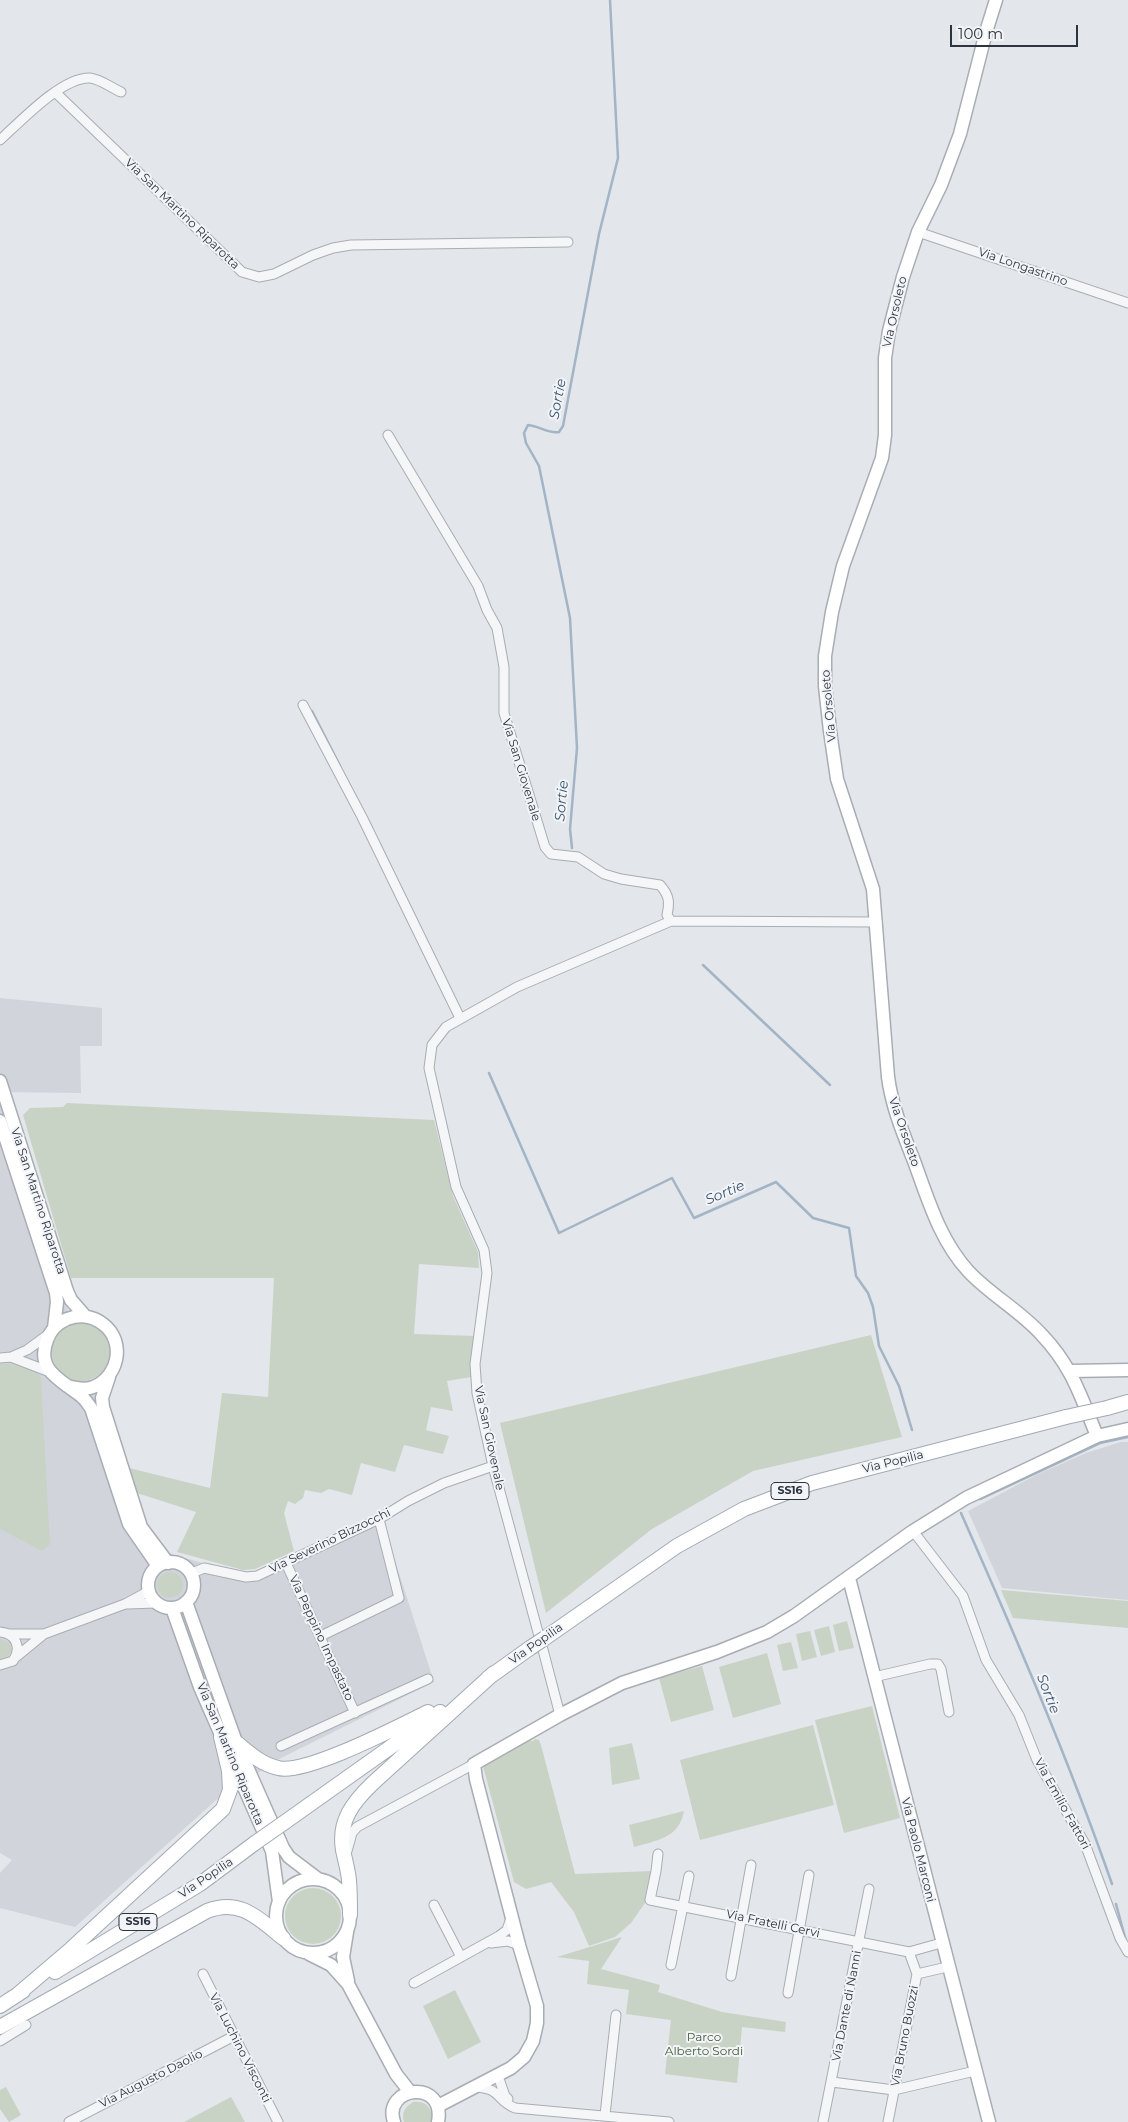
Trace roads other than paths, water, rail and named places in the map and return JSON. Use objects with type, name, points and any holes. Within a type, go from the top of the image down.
[{"type":"main road","name":"Via Popilia","points":[[0,2006],[200,1884],[454,1702],[677,1546],[744,1509],[812,1483],[1128,1402]]},
{"type":"main road","points":[[350,1915],[349,1880],[342,1835],[343,1825],[357,1798],[494,1674]]},
{"type":"main road","points":[[236,1742],[259,1761],[266,1764],[280,1769],[302,1767],[369,1741],[454,1702]]},
{"type":"main road","points":[[17,1995],[71,1949],[223,1809],[230,1790],[229,1771],[222,1737]]},
{"type":"main road","points":[[0,2027],[206,1911],[217,1907],[237,1907],[248,1911],[283,1938]]},
{"type":"street","name":"Via Orsoleto","points":[[996,0],[960,134],[941,185],[918,232],[903,277],[889,330],[885,358],[885,435],[882,458],[843,566],[832,612],[825,656],[825,686],[838,779],[873,889],[891,1100],[934,1217],[954,1254],[970,1272],[1041,1333],[1070,1371],[1097,1436]]},
{"type":"street","points":[[0,140],[55,92],[77,78],[92,78],[121,92]]},
{"type":"street","name":"Via San Martino Riparotta","points":[[55,92],[242,272],[259,277],[274,274],[313,255],[333,248],[351,245],[568,242]]},
{"type":"street","name":"Via Longastrino","points":[[918,232],[1128,302]]},
{"type":"street","name":"Via San Giovenale","points":[[388,435],[478,586],[487,610],[497,628],[504,668],[504,713],[545,847],[550,854],[578,857],[604,874],[620,879],[660,885],[666,892],[670,903],[667,915],[671,921]]},
{"type":"street","points":[[303,705],[362,817],[460,1018]]},
{"type":"street","name":"Via San Giovenale","points":[[560,1715],[539,1642],[477,1393],[475,1364],[488,1273],[484,1250],[456,1187],[428,1068],[432,1045],[446,1027],[517,987],[671,921],[877,922]]},
{"type":"street","name":"Via San Martino Riparotta","points":[[0,1081],[67,1291],[71,1300],[85,1316]]},
{"type":"street","name":"Via San Martino Riparotta","points":[[0,1121],[55,1292],[57,1302],[52,1331]]},
{"type":"street","points":[[0,1358],[11,1357],[27,1350],[68,1319],[85,1316],[96,1319],[105,1325],[112,1334],[116,1344],[117,1355],[115,1366],[109,1376],[102,1398],[103,1407],[141,1527],[164,1564]]},
{"type":"street","points":[[52,1331],[46,1342],[44,1352],[50,1372],[57,1380],[83,1397],[91,1408],[129,1524],[164,1564],[181,1565],[190,1574],[193,1589],[186,1602],[178,1608],[156,1603],[125,1604]]},
{"type":"street","points":[[11,1357],[50,1372]]},
{"type":"street","points":[[1070,1371],[1128,1370]]},
{"type":"street","points":[[67,1386],[78,1389],[90,1388],[109,1376]]},
{"type":"street","points":[[346,1863],[349,1841],[357,1827],[560,1715],[629,1680],[717,1652],[767,1632],[794,1616],[914,1531],[966,1498],[1097,1436],[1128,1429]]},
{"type":"street","name":"Via Severino Bizzocchi","points":[[190,1574],[204,1568],[246,1577],[257,1576],[379,1519],[408,1501],[444,1483],[494,1466]]},
{"type":"street","points":[[321,1636],[399,1598],[379,1519]]},
{"type":"street","name":"Via Emilio Fattori","points":[[914,1531],[963,1596],[986,1660],[1020,1715],[1036,1760],[1085,1844],[1120,1938],[1128,1952]]},
{"type":"street","name":"Via Peppino Impastato","points":[[286,1563],[355,1713]]},
{"type":"street","points":[[156,1603],[149,1591],[150,1577],[164,1564]]},
{"type":"street","name":"Via Paolo Marconi","points":[[849,1578],[941,1943],[989,2122]]},
{"type":"street","points":[[0,1665],[9,1664],[44,1634],[125,1604],[149,1591]]},
{"type":"street","name":"Via San Martino Riparotta","points":[[186,1602],[236,1742],[282,1848],[289,1857],[318,1879]]},
{"type":"street","name":"Via San Martino Riparotta","points":[[172,1608],[200,1687],[272,1851],[279,1902]]},
{"type":"street","points":[[5,1633],[44,1634]]},
{"type":"street","points":[[5,1633],[16,1642],[18,1647],[16,1657]]},
{"type":"street","points":[[874,1677],[930,1664],[938,1664],[941,1669],[949,1712]]},
{"type":"street","name":"Via Peppino Impastato","points":[[281,1746],[428,1679]]},
{"type":"street","points":[[438,2106],[511,2068],[524,2057],[533,2041],[537,2023],[537,2006],[518,1941],[476,1779],[474,1764]]},
{"type":"street","name":"Via Fratelli Cervi","points":[[658,1854],[650,1900],[909,1952],[941,1943]]},
{"type":"street","points":[[731,1976],[751,1865]]},
{"type":"street","points":[[788,1992],[809,1875]]},
{"type":"street","points":[[671,1964],[689,1876]]},
{"type":"street","points":[[348,1984],[343,1957],[350,1915],[346,1898],[334,1885],[318,1879],[305,1880],[294,1884],[285,1892],[279,1902],[276,1914],[278,1927],[283,1938],[289,1944],[331,1965],[348,1984],[396,2074],[405,2095]]},
{"type":"street","name":"Via Dante di Nanni","points":[[823,2122],[869,1889]]},
{"type":"street","points":[[434,1905],[461,1957]]},
{"type":"street","points":[[414,1983],[499,1936],[507,1930],[512,1916]]},
{"type":"street","points":[[304,1952],[321,1952],[330,1949],[342,1939],[347,1931]]},
{"type":"street","points":[[499,1936],[518,1941]]},
{"type":"street","points":[[486,1944],[518,1941]]},
{"type":"street","name":"Via Bruno Buozzi","points":[[888,2122],[917,1974],[909,1952]]},
{"type":"street","points":[[917,1974],[948,1967]]},
{"type":"street","name":"Via Luchino Visconti","points":[[203,1974],[278,2122]]},
{"type":"street","points":[[605,2115],[616,2015]]},
{"type":"street","points":[[0,2041],[26,2025]]},
{"type":"street","name":"Via Augusto Daolio","points":[[68,2122],[234,2036]]},
{"type":"street","points":[[832,2082],[894,2090],[975,2071]]},
{"type":"street","points":[[498,2076],[505,2096],[513,2104],[523,2108]]},
{"type":"street","points":[[476,2087],[488,2088],[498,2094],[507,2105],[515,2108],[669,2122]]},
{"type":"street","points":[[393,2121],[394,2107],[405,2095],[422,2092],[429,2095],[438,2106],[438,2122]]},
{"type":"waterway","name":"Sortie","points":[[572,848],[570,829],[577,748],[570,618],[539,466],[526,443],[524,433],[528,425],[555,432],[559,432],[563,426],[599,234],[618,158],[610,0]]},
{"type":"waterway","name":"Sortie","points":[[312,711],[340,766]]},
{"type":"waterway","name":"Sortie","points":[[703,965],[830,1085]]},
{"type":"waterway","name":"Sortie","points":[[489,1073],[559,1233],[672,1178],[694,1218],[776,1182],[813,1218],[849,1228],[856,1276],[868,1293],[873,1307],[879,1346],[899,1386],[912,1430]]},
{"type":"waterway","name":"Sortie","points":[[980,1499],[1100,1443],[1128,1437]]},
{"type":"waterway","name":"Sortie","points":[[961,1513],[1040,1697],[1112,1884]]},
{"type":"waterway","name":"Sortie","points":[[1116,1904],[1126,1941]]},
{"type":"park label","name":"Parco Alberto Sordi","points":[[704,2044]]}]
